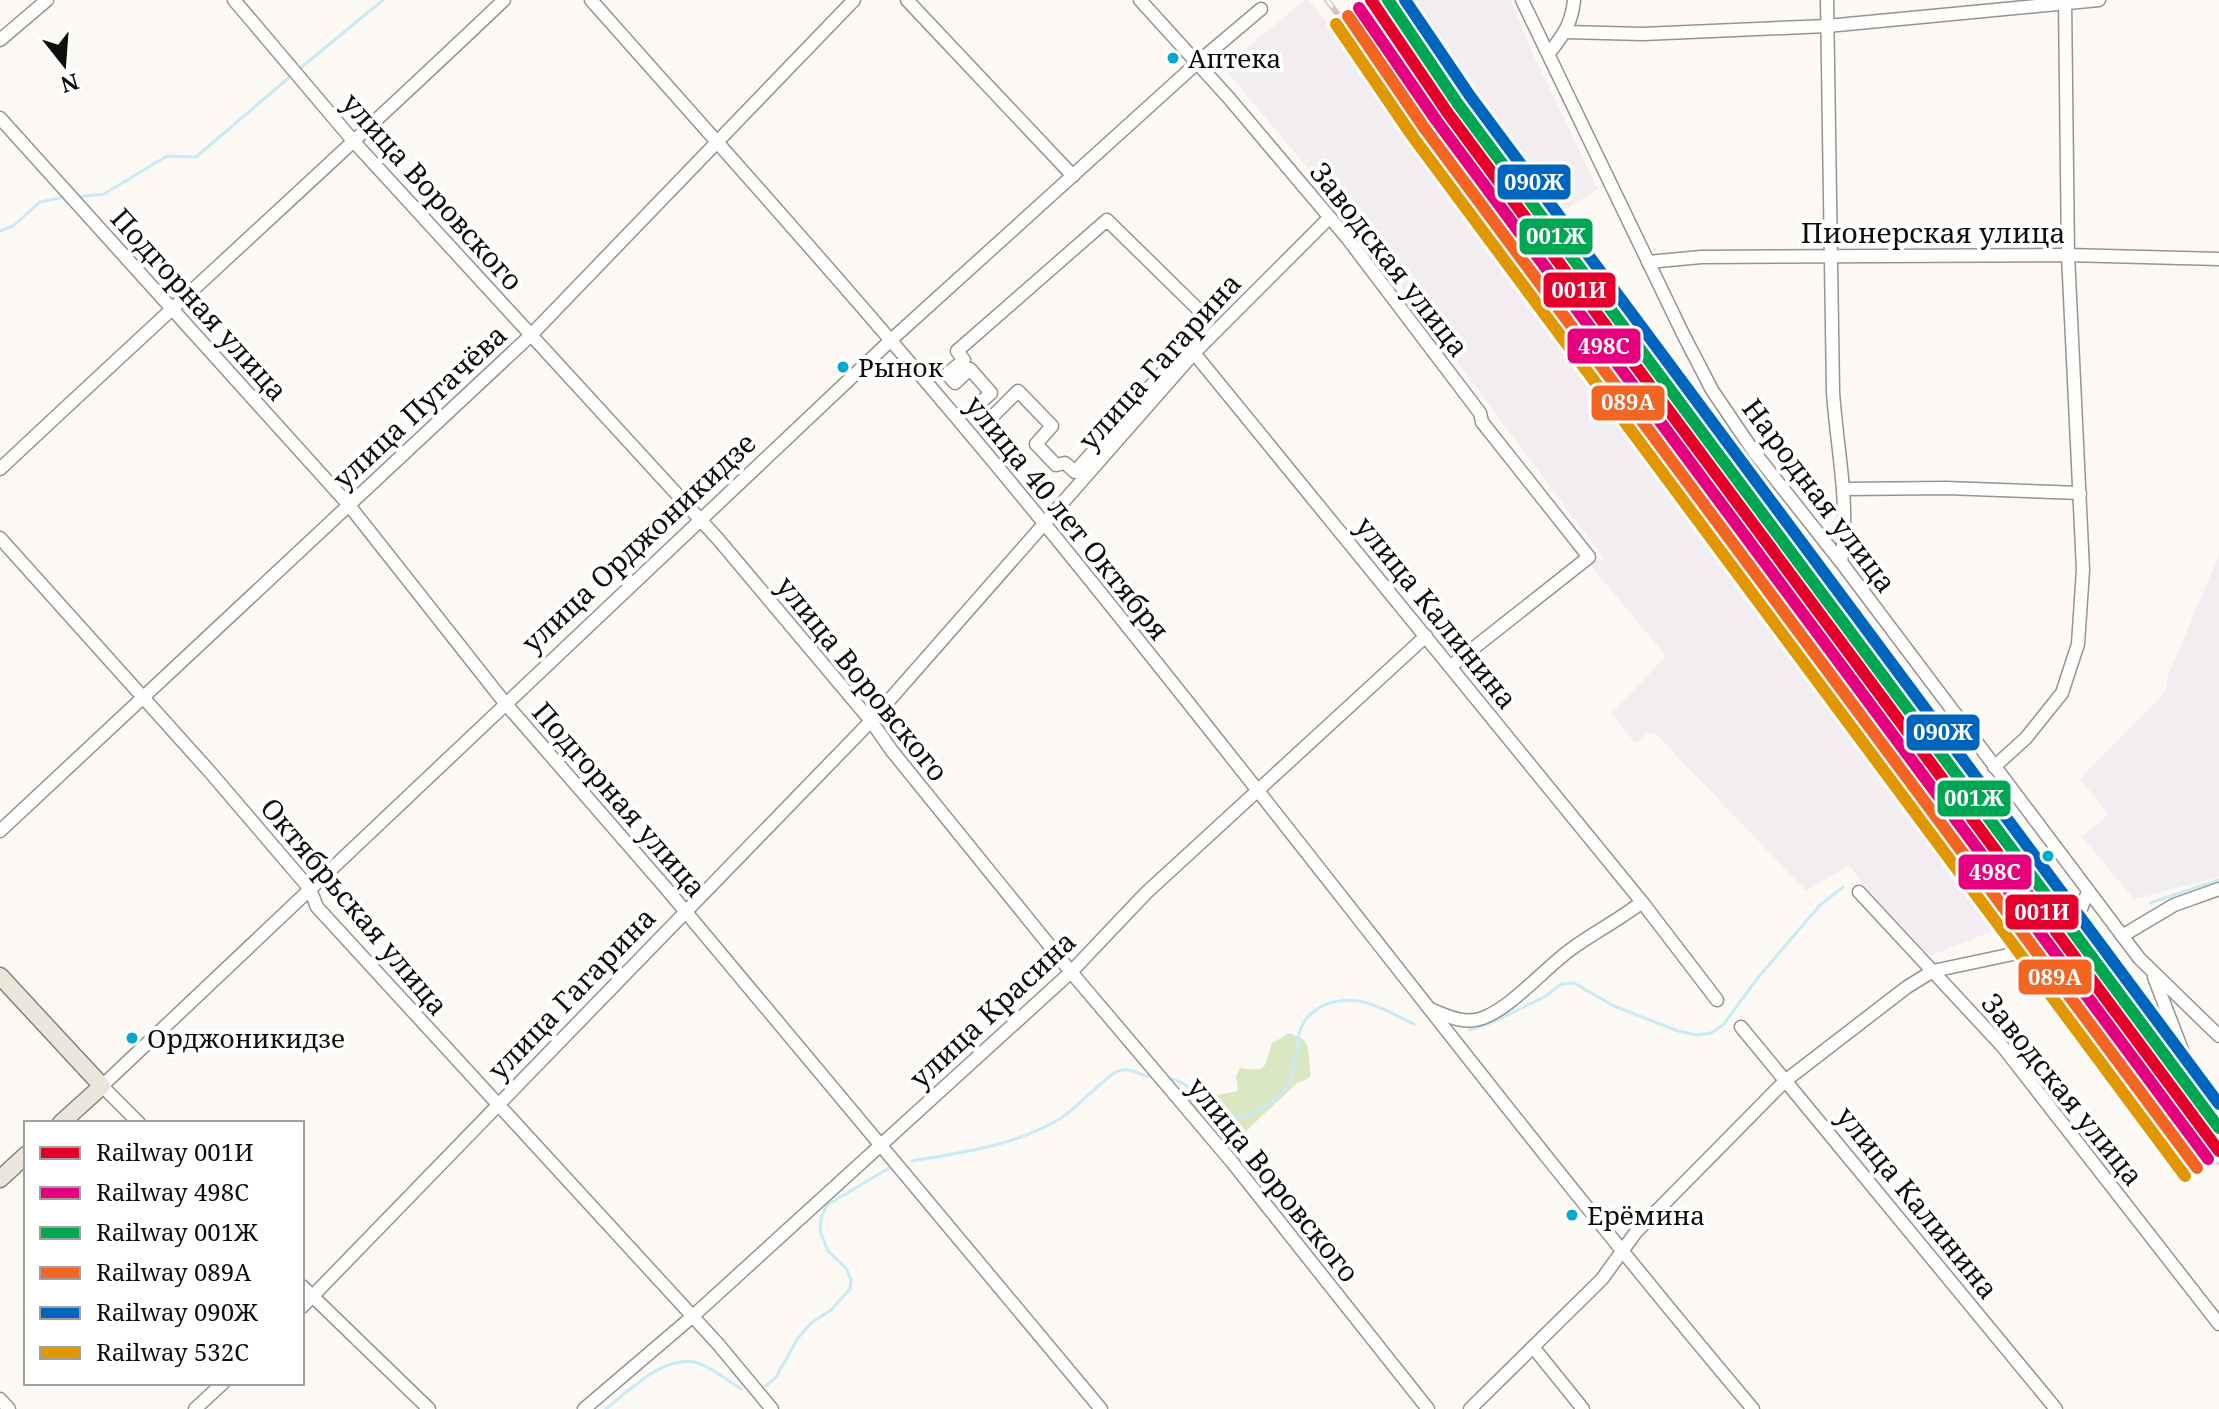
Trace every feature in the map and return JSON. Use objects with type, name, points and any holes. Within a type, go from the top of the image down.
[{"type":"main road","points":[[0,976],[102,1086]]},
{"type":"main road","name":"улица Орджоникидзе","points":[[63,1121],[102,1086]]},
{"type":"main road","points":[[0,1179],[24,1157]]},
{"type":"street","points":[[0,40],[47,0]]},
{"type":"street","name":"улица Воровского","points":[[234,0],[355,143],[699,520],[871,721],[902,764],[1071,972],[1232,1162],[1428,1409]]},
{"type":"street","points":[[0,469],[172,307],[355,143],[504,0]]},
{"type":"street","name":"улица 40 лет Октября","points":[[591,0],[891,340],[1046,525],[1621,1252],[1753,1409]]},
{"type":"street","name":"улица Пугачёва","points":[[0,831],[531,335],[854,0]]},
{"type":"street","points":[[907,0],[1073,176]]},
{"type":"street","name":"Заводская улица","points":[[1140,0],[1329,218],[1480,413],[1482,422],[1589,557],[1451,666]]},
{"type":"street","name":"Народная улица","points":[[1522,0],[1712,390],[1754,452],[1841,562],[2122,936],[2153,974],[2219,1036]]},
{"type":"street","points":[[1549,53],[1566,32],[1573,14],[1574,0]]},
{"type":"street","points":[[1827,0],[1835,416],[1845,489],[1841,562]]},
{"type":"street","points":[[1566,32],[1643,34],[1827,26],[2099,0]]},
{"type":"street","points":[[1994,767],[2026,738],[2062,693],[2078,644],[2083,570],[2068,255],[2065,1]]},
{"type":"street","name":"улица Орджоникидзе","points":[[102,1086],[891,340],[1197,63],[1261,9]]},
{"type":"street","name":"Подгорная улица","points":[[0,118],[348,504],[505,703],[881,1143],[1101,1409]]},
{"type":"street","name":"улица Гагарина","points":[[304,1305],[871,721],[1194,353],[1329,218]]},
{"type":"street","points":[[1107,220],[1209,320],[1075,472],[1065,463],[1056,465],[1036,444],[1052,426],[1018,391],[988,421],[975,407],[991,393],[970,369],[955,383],[947,374],[964,360],[957,351],[1107,220]]},
{"type":"street","name":"Пионерская улица","points":[[1648,262],[1701,257],[2068,255],[2219,259]]},
{"type":"street","name":"улица Калинина","points":[[1194,353],[1642,902],[1717,1000]]},
{"type":"street","points":[[1845,489],[1946,488],[2080,493]]},
{"type":"street","name":"Октябрьская улица","points":[[0,538],[310,889],[317,907],[693,1316],[772,1409]]},
{"type":"street","name":"улица Красина","points":[[584,1409],[693,1316],[1071,972],[1146,893],[1426,636]]},
{"type":"street","points":[[2122,936],[2174,905],[2219,889]]},
{"type":"street","name":"Заводская улица","points":[[1859,892],[2003,1047],[2219,1324]]},
{"type":"street","points":[[2063,930],[2080,911],[2088,892]]},
{"type":"street","points":[[1427,1008],[1453,1019],[1481,1019],[1496,1012],[1568,951],[1642,902]]},
{"type":"street","points":[[1470,1409],[1602,1279],[1653,1214],[1785,1081],[1907,987],[1933,971],[2013,954],[2051,939]]},
{"type":"street","name":"Народная улица","points":[[2153,974],[2192,1076],[2219,1114]]},
{"type":"street","name":"улица Калинина","points":[[1741,1027],[2056,1409]]},
{"type":"street","points":[[102,1086],[137,1121]]},
{"type":"street","points":[[304,1288],[429,1409]]},
{"type":"street","points":[[1533,1347],[1583,1409]]},
{"type":"street","points":[[195,1409],[221,1385]]},
{"type":"street","points":[[0,1399],[9,1409]]},
{"type":"shaded area","points":[[1305,0],[1309,0],[1330,25],[1328,28],[1456,195],[1475,180],[1564,302],[1618,366],[2023,919],[1930,956],[1864,886],[1849,865],[1806,891],[1656,734],[1649,732],[1635,743],[1611,714],[1666,656],[1587,561],[1604,559],[1353,222],[1223,67]]},
{"type":"shaded area","points":[[1397,0],[1511,0],[1531,50],[1598,189],[1555,216]]},
{"type":"shaded area","points":[[2219,555],[2219,877],[2134,899],[2082,837],[2109,814],[2080,779],[2165,692],[2169,673]]},
{"type":"green space","points":[[1290,1033],[1304,1040],[1308,1048],[1311,1075],[1298,1082],[1242,1135],[1231,1138],[1185,1096],[1196,1088],[1211,1096],[1238,1091],[1236,1076],[1240,1068],[1264,1067],[1272,1043]]},
{"type":"waterway","points":[[298,70],[383,0]]},
{"type":"waterway","points":[[77,197],[104,194],[167,156],[196,157],[292,75]]},
{"type":"waterway","points":[[0,231],[13,226],[40,202],[65,197]]},
{"type":"waterway","points":[[2150,903],[2219,880]]},
{"type":"waterway","points":[[1469,1030],[1546,996],[1561,984],[1574,983],[1614,1006],[1678,1031],[1697,1035],[1711,1033],[1723,1025],[1757,979],[1819,906],[1843,887]]},
{"type":"waterway","points":[[1164,1078],[1185,1085],[1221,1113],[1243,1117],[1275,1099],[1288,1085],[1301,1029],[1305,1020],[1319,1008],[1338,1001],[1358,1001],[1380,1007],[1414,1024]]},
{"type":"waterway","points":[[912,1161],[989,1147],[1044,1128],[1067,1114],[1118,1071],[1128,1070],[1153,1077]]},
{"type":"waterway","points":[[766,1386],[776,1377],[798,1338],[850,1289],[851,1280],[846,1268],[828,1251],[820,1231],[821,1218],[827,1205],[889,1168]]},
{"type":"waterway","points":[[606,1409],[648,1376],[685,1362],[704,1365],[741,1389]]},
{"type":"railway","points":[[1327,0],[1585,346],[1643,418],[1718,521],[1752,575],[1995,900]]},
{"type":"railway","points":[[2043,923],[2219,1162]]},
{"type":"rail line","name":"001И","points":[[1371,0],[1447,112],[2219,1151]]},
{"type":"rail line","name":"001Ж","points":[[1388,0],[1458,104],[2219,1128]]},
{"type":"rail line","name":"090Ж","points":[[1405,0],[1470,96],[2219,1104]]},
{"type":"rail line","name":"498С","points":[[1359,8],[1436,120],[2208,1159]]},
{"type":"rail line","name":"089А","points":[[1348,16],[1425,129],[2197,1168]]},
{"type":"rail line","name":"532С","points":[[1336,24],[1413,137],[2185,1176]]},
{"type":"place","name":"Аптека","points":[[1173,58]]},
{"type":"place","name":"Рынок","points":[[843,367]]},
{"type":"place","name":"Орджоникидзе","points":[[132,1038]]},
{"type":"place","name":"Ерёмина","points":[[1572,1215]]}]
